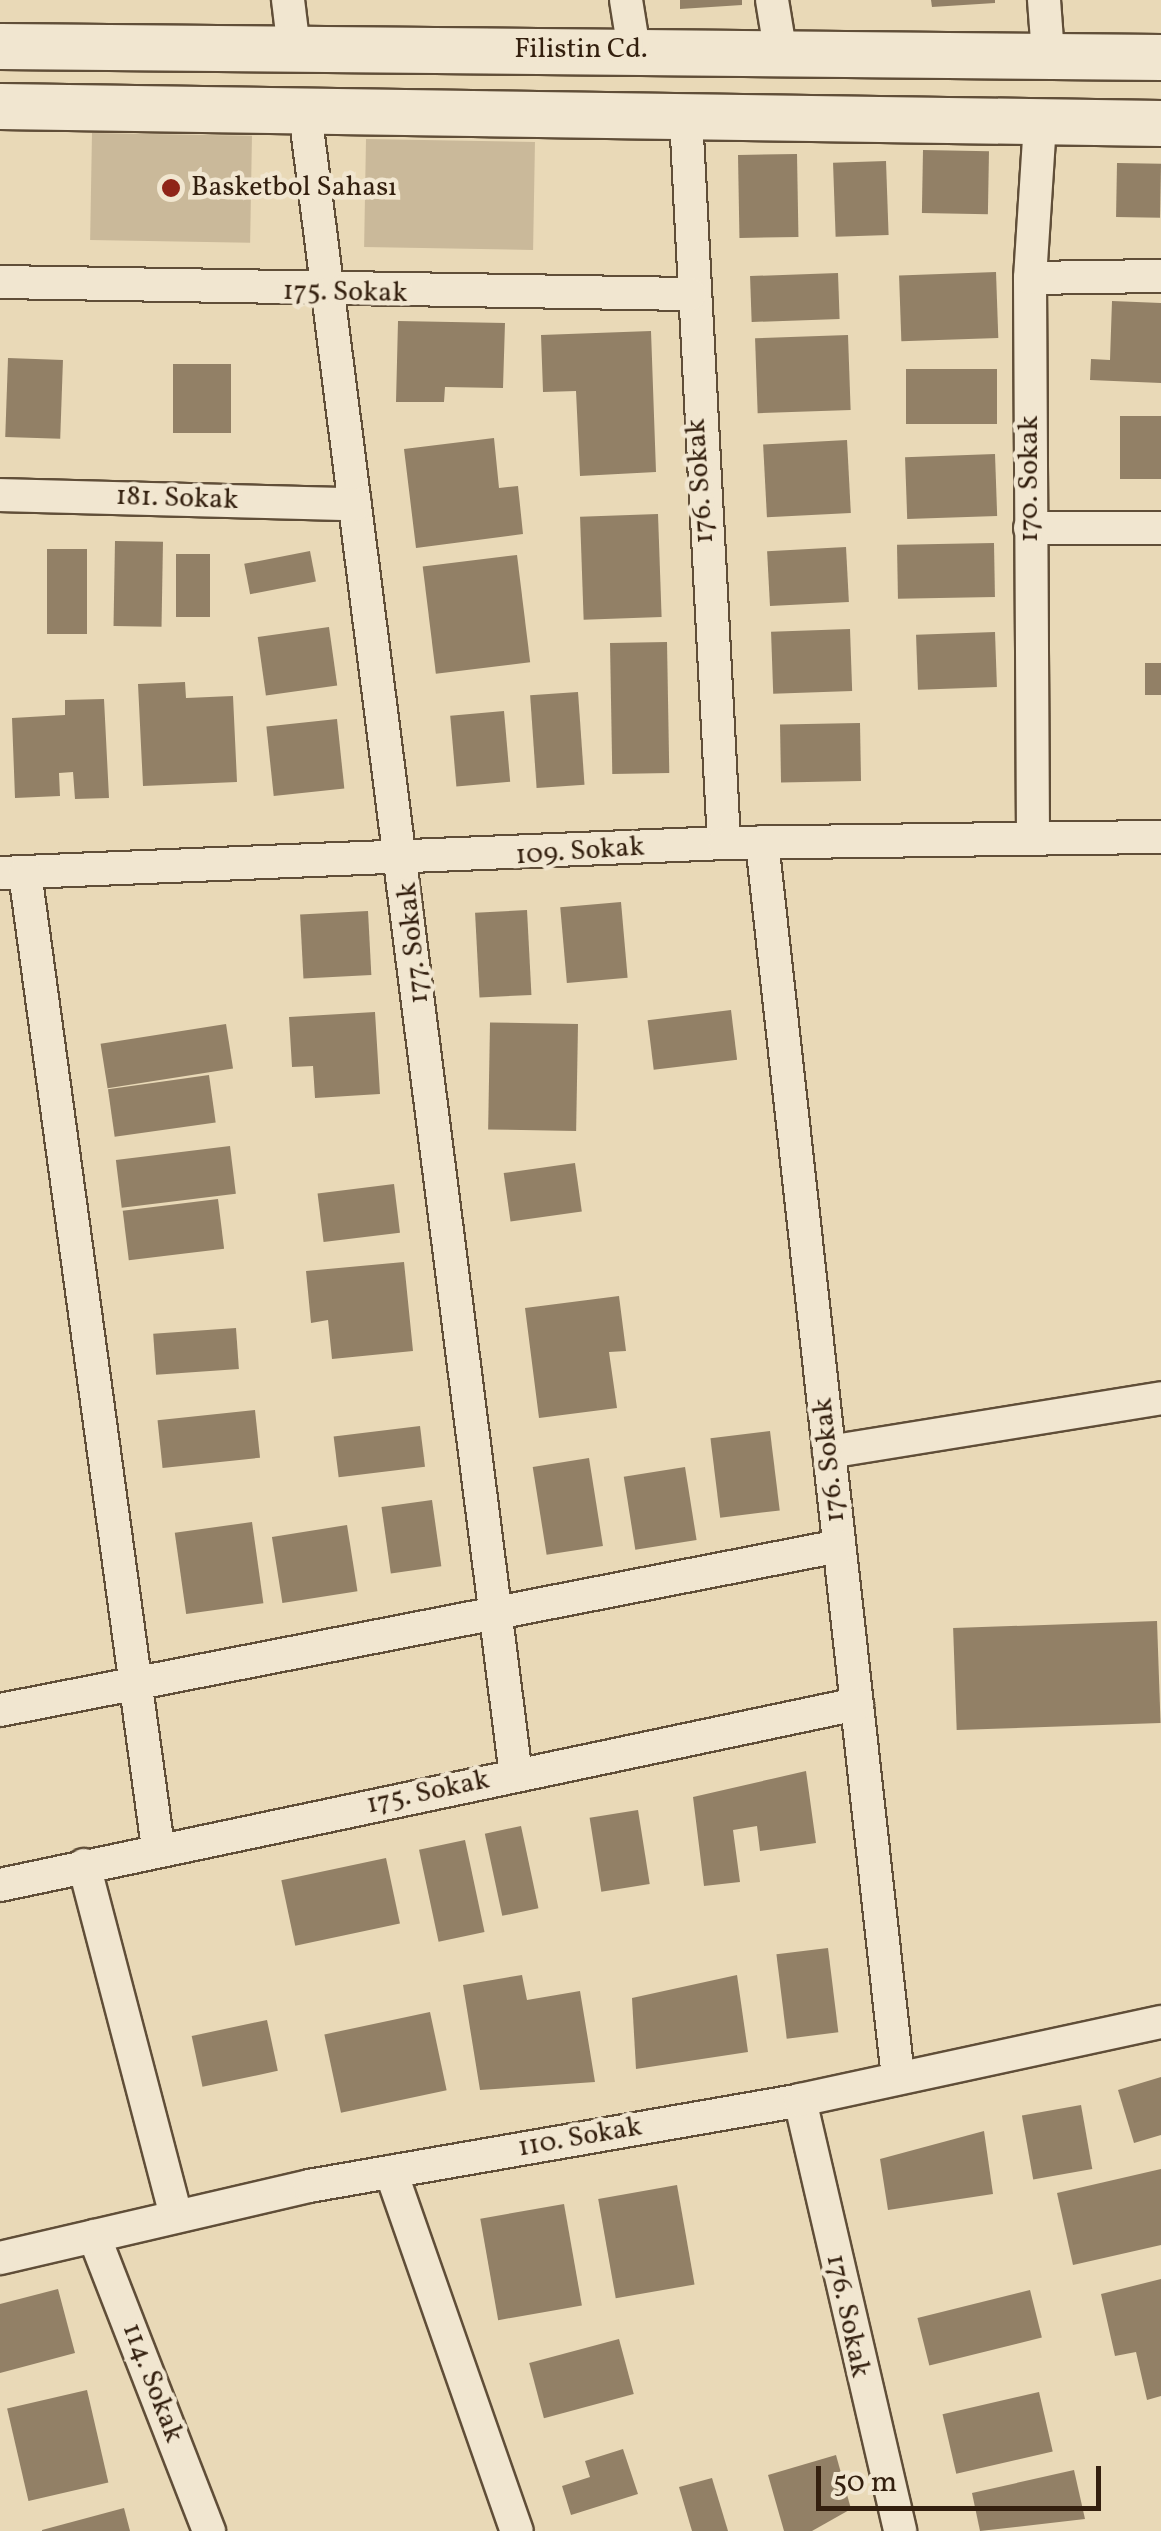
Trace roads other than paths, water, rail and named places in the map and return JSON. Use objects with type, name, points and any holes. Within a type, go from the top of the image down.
[{"type":"main road","name":"Filistin Cd.","points":[[0,46],[780,49],[1161,57]]},
{"type":"main road","points":[[0,106],[1161,123]]},
{"type":"street","points":[[288,0],[294,50]]},
{"type":"street","points":[[626,0],[634,50]]},
{"type":"street","points":[[772,0],[780,49]]},
{"type":"street","points":[[1044,0],[1048,54]]},
{"type":"street","name":"177. Sokak","points":[[306,112],[405,863],[489,1621],[516,1775]]},
{"type":"street","name":"176. Sokak","points":[[686,118],[690,294],[724,843]]},
{"type":"street","name":"170. Sokak","points":[[1033,836],[1030,278],[1040,124]]},
{"type":"street","points":[[1030,278],[1161,276]]},
{"type":"street","name":"175. Sokak","points":[[0,282],[328,294],[690,294]]},
{"type":"street","name":"181. Sokak","points":[[0,495],[355,504]]},
{"type":"street","points":[[1030,528],[1161,528]]},
{"type":"street","name":"109. Sokak","points":[[12,873],[405,863],[724,843],[1161,837]]},
{"type":"street","name":"176. Sokak","points":[[762,842],[898,2078]]},
{"type":"street","points":[[12,873],[138,1683],[158,1848]]},
{"type":"street","points":[[829,1452],[1161,1398]]},
{"type":"street","points":[[0,1710],[489,1621],[840,1546]]},
{"type":"street","name":"175. Sokak","points":[[0,1885],[158,1848],[857,1704]]},
{"type":"street","points":[[84,1865],[176,2216]]},
{"type":"street","name":"110. Sokak","points":[[0,2258],[176,2216],[391,2172],[800,2100],[1161,2022]]},
{"type":"street","name":"176. Sokak","points":[[800,2100],[900,2531]]},
{"type":"street","points":[[391,2172],[517,2531]]},
{"type":"street","name":"114. Sokak","points":[[94,2236],[209,2531]]},
{"type":"place","name":"Basketbol Sahası","points":[[171,188]]}]
